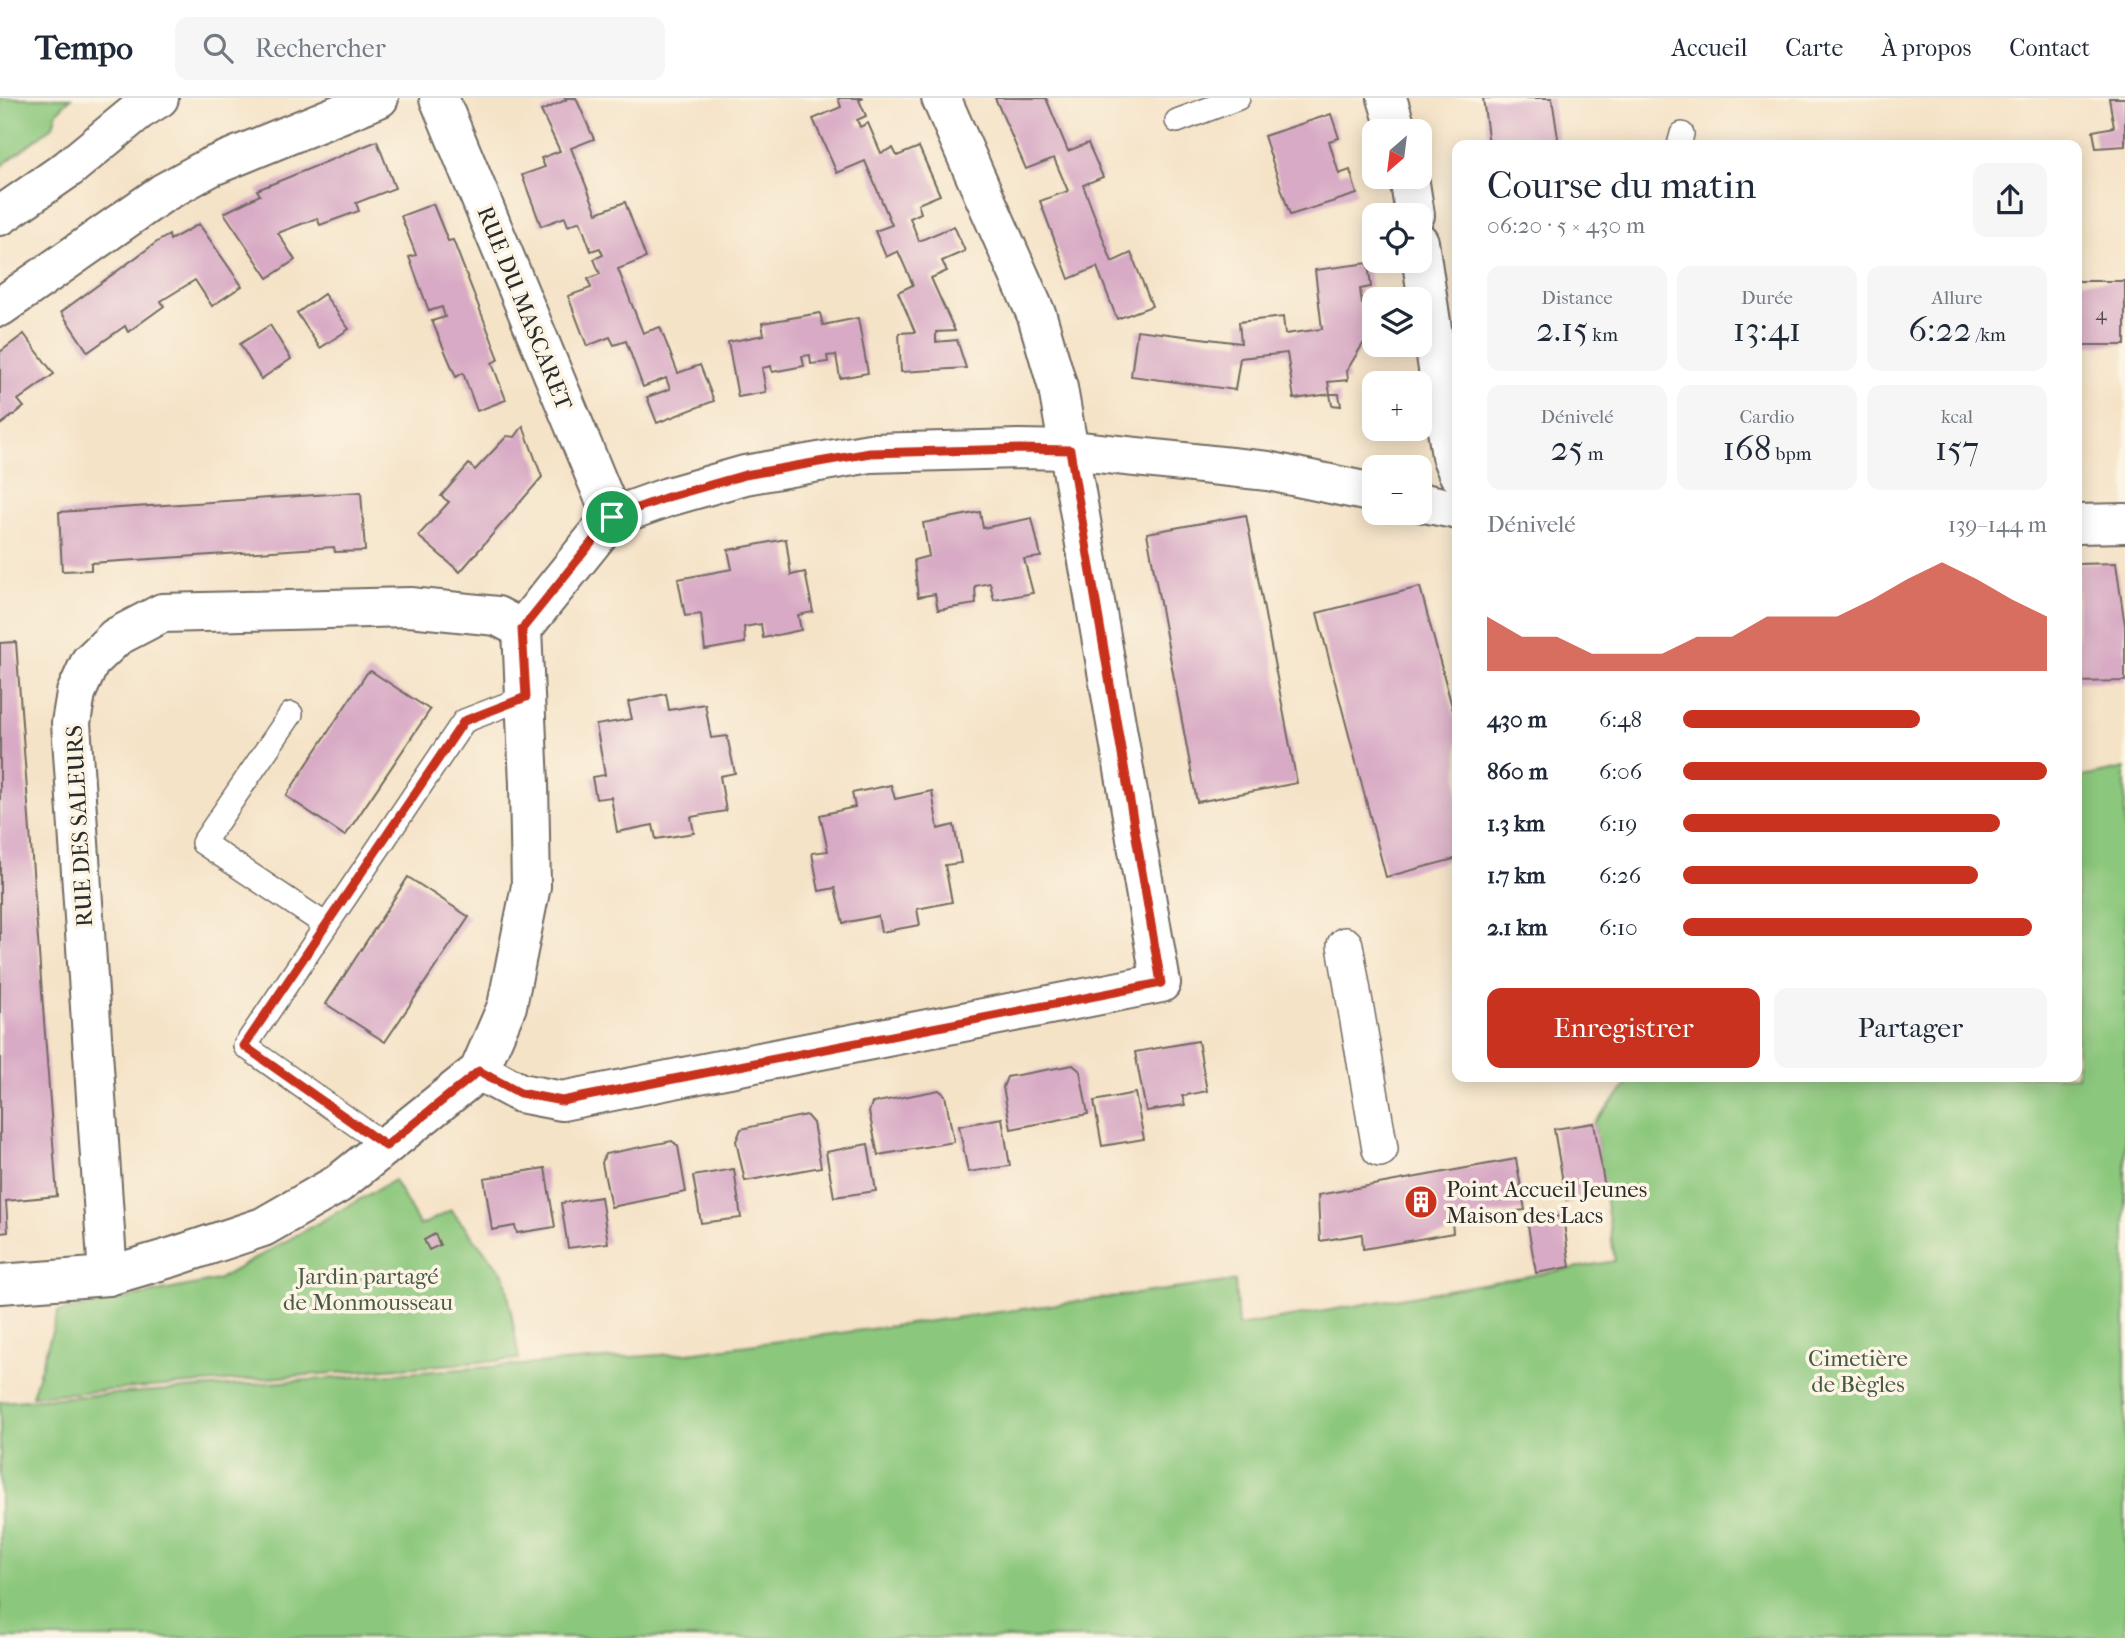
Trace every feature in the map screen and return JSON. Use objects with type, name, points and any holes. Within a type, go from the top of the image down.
[{"type":"street","points":[[0,307],[163,193],[210,167],[379,98]]},
{"type":"street","name":"RUE DU MASCARET","points":[[439,98],[612,517]]},
{"type":"street","points":[[479,1071],[520,1093],[562,1101],[1161,983],[1058,388],[1037,316],[941,98]]},
{"type":"street","points":[[1387,98],[1393,119]]},
{"type":"street","points":[[0,216],[69,168],[149,102]]},
{"type":"street","points":[[1424,273],[1452,459]]},
{"type":"street","points":[[0,1284],[108,1276],[262,1227],[338,1184],[479,1071],[507,1006],[531,886],[522,629],[612,517],[668,497],[745,475],[870,453],[1070,450],[1268,471],[1362,491]]},
{"type":"street","points":[[1432,505],[1452,509]]},
{"type":"street","points":[[2082,524],[2125,523]]},
{"type":"street","name":"RUE DES SALEURS","points":[[108,1276],[71,723],[76,693],[90,663],[116,637],[162,613],[410,607],[497,616],[522,629]]},
{"type":"street","points":[[1345,945],[1380,1149]]},
{"type":"lane","points":[[1177,121],[1238,98]]},
{"type":"lane","points":[[386,1146],[244,1046],[464,721],[526,697]]},
{"type":"lane","points":[[291,714],[203,843],[326,925]]},
{"type":"green space","points":[[0,98],[71,98],[57,112],[53,126],[0,167]]},
{"type":"green space","name":"Cimetière de Bègles","points":[[2125,768],[2125,1638],[0,1638],[0,1402],[688,1353],[1235,1281],[1238,1326],[1615,1261],[1594,1123],[1626,1086],[1625,1082],[2082,1082],[2082,777]]},
{"type":"green space","name":"Jardin partagé de Monmousseau","points":[[394,1180],[420,1226],[451,1210],[505,1276],[519,1359],[32,1396],[58,1312],[217,1280]]},
{"type":"building","points":[[565,98],[576,98],[594,139],[571,148],[597,213],[625,202],[646,258],[618,269],[643,333],[660,327],[678,373],[700,365],[714,401],[657,423],[647,397],[670,389],[666,378],[643,387],[626,341],[614,345],[610,337],[587,346],[568,296],[591,288],[588,279],[600,274],[594,259],[603,255],[600,248],[591,251],[580,221],[568,226],[565,217],[541,226],[522,175],[545,167],[541,158],[560,151],[541,111],[566,100]]},
{"type":"building","points":[[838,98],[864,98],[859,100],[866,116],[857,120],[860,127],[868,123],[881,153],[893,148],[897,156],[919,147],[940,195],[918,204],[921,213],[910,218],[919,241],[954,226],[965,251],[942,261],[947,271],[931,278],[955,331],[936,332],[936,342],[957,340],[966,368],[901,372],[899,333],[915,332],[898,292],[913,285],[898,251],[886,257],[875,231],[892,225],[865,161],[837,173],[813,119],[841,107]]},
{"type":"building","points":[[995,98],[1046,98],[1068,151],[1088,143],[1103,177],[1083,185],[1112,262],[1131,253],[1152,306],[1117,319],[1097,267],[1069,279],[1040,201],[1068,191],[1054,158],[1026,169]]},
{"type":"building","points":[[1483,98],[1552,98],[1558,140],[1488,140]]},
{"type":"building","points":[[2109,98],[2125,98],[2125,146],[2096,148],[2093,131],[2114,127]]},
{"type":"building","points":[[1331,114],[1339,138],[1329,141],[1339,174],[1350,170],[1357,194],[1290,215],[1264,136]]},
{"type":"building","points":[[377,141],[395,188],[356,203],[359,211],[320,225],[317,218],[278,233],[295,260],[268,278],[224,213],[260,195],[257,190]]},
{"type":"building","points":[[433,204],[448,241],[453,240],[499,359],[492,363],[506,400],[477,411],[463,373],[456,377],[432,321],[445,317],[442,307],[429,311],[409,257],[416,255],[401,216]]},
{"type":"building","points":[[199,224],[242,286],[212,306],[195,280],[161,301],[164,306],[128,332],[125,326],[88,352],[61,312],[157,242],[169,235],[170,240]]},
{"type":"building","points":[[1362,264],[1362,273],[1369,273],[1371,287],[1360,289],[1362,346],[1347,370],[1348,380],[1328,382],[1330,394],[1294,399],[1287,353],[1240,358],[1235,390],[1131,376],[1137,330],[1241,343],[1239,322],[1283,317],[1285,334],[1322,329],[1315,270]]},
{"type":"building","points":[[2082,281],[2125,281],[2125,345],[2082,345]]},
{"type":"building","points":[[324,294],[349,329],[320,348],[297,313]]},
{"type":"building","points":[[820,313],[823,325],[858,318],[868,373],[840,378],[836,355],[827,356],[828,362],[811,364],[810,355],[802,356],[804,366],[772,372],[771,366],[762,368],[766,392],[738,397],[728,342],[764,335],[762,323]]},
{"type":"building","points":[[270,325],[291,359],[261,379],[240,344]]},
{"type":"building","points":[[24,334],[54,374],[18,400],[24,407],[0,425],[0,352]]},
{"type":"building","points":[[1330,394],[1339,394],[1341,406],[1332,405]]},
{"type":"building","points":[[523,426],[542,477],[460,572],[418,536],[449,502],[441,496],[469,464],[475,470],[507,436],[515,437]]},
{"type":"building","points":[[361,492],[365,551],[335,552],[334,547],[91,563],[91,570],[62,571],[59,512]]},
{"type":"building","points":[[980,512],[983,528],[1032,518],[1041,557],[1024,559],[1033,593],[994,600],[990,583],[975,586],[976,604],[938,610],[935,594],[918,597],[914,560],[929,556],[923,523]]},
{"type":"building","points":[[1246,515],[1297,783],[1197,802],[1147,533]]},
{"type":"building","points":[[786,539],[791,575],[805,572],[813,612],[798,615],[801,630],[763,638],[761,624],[744,627],[745,643],[705,650],[701,614],[685,616],[678,579],[732,569],[728,550]]},
{"type":"building","points":[[2116,563],[2125,626],[2125,681],[2082,682],[2082,564]]},
{"type":"building","points":[[1420,587],[1452,707],[1452,860],[1386,877],[1317,613]]},
{"type":"building","points":[[16,642],[57,1196],[6,1201],[8,1232],[0,1233],[0,643]]},
{"type":"building","points":[[371,671],[430,710],[345,836],[286,796],[367,673]]},
{"type":"building","points":[[666,694],[669,710],[705,704],[711,738],[727,736],[735,773],[720,776],[726,811],[691,817],[694,833],[656,839],[653,825],[617,832],[611,797],[596,799],[592,777],[605,775],[596,725],[632,719],[628,702]]},
{"type":"building","points":[[891,785],[895,799],[932,791],[938,829],[954,825],[961,863],[945,865],[952,902],[917,909],[920,925],[881,932],[878,916],[843,923],[835,888],[819,891],[812,853],[828,851],[820,815],[855,807],[852,793]]},
{"type":"building","points":[[408,877],[469,917],[385,1042],[326,1004]]},
{"type":"building","points":[[1198,1041],[1207,1091],[1182,1096],[1185,1105],[1146,1111],[1135,1052]]},
{"type":"building","points":[[1073,1065],[1080,1071],[1088,1114],[1011,1129],[1003,1087],[1007,1077]]},
{"type":"building","points":[[939,1090],[945,1095],[954,1142],[878,1155],[869,1112],[872,1103]]},
{"type":"building","points":[[1135,1093],[1144,1139],[1102,1146],[1094,1101]]},
{"type":"building","points":[[806,1115],[813,1123],[821,1167],[745,1181],[736,1141],[741,1129]]},
{"type":"building","points":[[1002,1118],[1010,1166],[968,1172],[959,1126]]},
{"type":"building","points":[[1594,1123],[1606,1194],[1566,1200],[1554,1129]]},
{"type":"building","points":[[672,1141],[678,1146],[686,1192],[611,1207],[602,1163],[605,1154]]},
{"type":"building","points":[[868,1144],[876,1191],[834,1197],[826,1152]]},
{"type":"building","name":"Point Accueil Jeunes Maison des Lacs","points":[[1516,1159],[1525,1210],[1452,1220],[1453,1233],[1363,1249],[1362,1234],[1320,1241],[1318,1195]]},
{"type":"building","points":[[545,1168],[555,1227],[517,1233],[515,1226],[492,1230],[484,1178]]},
{"type":"building","points":[[734,1169],[741,1218],[701,1223],[693,1176]]},
{"type":"building","points":[[601,1197],[608,1243],[568,1248],[561,1203]]},
{"type":"building","points":[[1563,1216],[1570,1267],[1536,1273],[1527,1220]]},
{"type":"building","points":[[435,1234],[440,1245],[429,1250],[424,1240]]},
{"type":"place","name":"Point Accueil Jeunes Maison des Lacs","points":[[1421,1202]]},
{"type":"route","points":[[1070,450],[1161,983],[562,1101],[520,1093],[479,1071],[386,1146],[244,1046],[464,721],[526,697],[522,629],[612,517],[668,497],[745,475],[870,453],[1070,450]]}]
